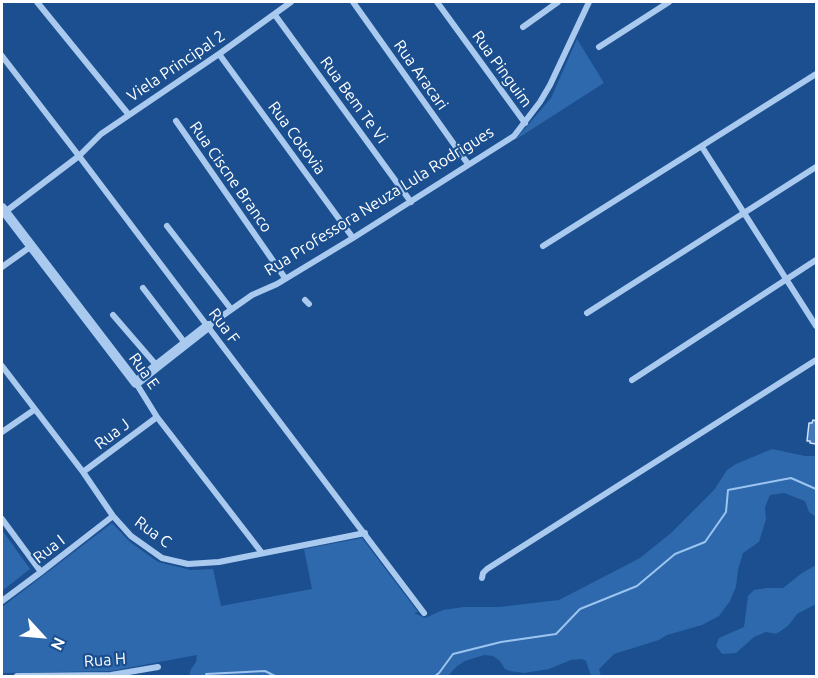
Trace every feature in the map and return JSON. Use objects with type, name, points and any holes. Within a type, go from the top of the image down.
[{"type":"street","points":[[37,2],[129,115]]},
{"type":"street","name":"Viela Principal 2","points":[[3,210],[79,156],[101,134],[291,2]]},
{"type":"street","name":"Rua Aracari","points":[[353,2],[468,164]]},
{"type":"street","name":"Rua Pinguim","points":[[437,2],[525,123]]},
{"type":"street","points":[[523,27],[558,2]]},
{"type":"street","name":"Rua Professora Neuza Lula Rodrigues","points":[[136,383],[185,343],[252,295],[277,284],[353,238],[514,136],[550,85],[589,2]]},
{"type":"street","points":[[599,47],[669,2]]},
{"type":"street","name":"Rua Bem Te Vi","points":[[275,15],[411,202]]},
{"type":"street","name":"Rua Cotovia","points":[[219,54],[353,238]]},
{"type":"street","name":"Rua F","points":[[2,56],[424,613]]},
{"type":"street","points":[[543,246],[816,74]]},
{"type":"street","name":"Rua Ciscne Branco","points":[[176,121],[285,278]]},
{"type":"street","points":[[702,147],[816,326]]},
{"type":"street","points":[[587,313],[816,167]]},
{"type":"street","name":"Rua E","points":[[3,210],[136,383],[157,417],[262,553]]},
{"type":"street","points":[[167,226],[231,309]]},
{"type":"street","points":[[2,265],[30,247]]},
{"type":"street","points":[[632,380],[816,261]]},
{"type":"street","points":[[143,288],[185,343]]},
{"type":"street","points":[[113,315],[157,366]]},
{"type":"street","points":[[482,578],[487,569],[816,360]]},
{"type":"street","name":"Rua C","points":[[2,366],[83,472],[112,516],[131,536],[162,558],[188,564],[219,561],[365,533]]},
{"type":"street","points":[[2,432],[34,410]]},
{"type":"street","name":"Rua J","points":[[83,472],[157,417]]},
{"type":"street","name":"Rua I","points":[[2,601],[112,516]]},
{"type":"street","points":[[2,519],[41,572]]},
{"type":"street","name":"Rua H","points":[[17,676],[110,676],[158,667]]},
{"type":"shaded area","points":[[577,39],[604,83],[515,140],[551,98]]},
{"type":"shaded area","points":[[772,449],[816,456],[816,517],[809,512],[805,501],[784,493],[770,495],[765,507],[766,519],[759,542],[743,553],[736,587],[730,601],[719,616],[702,625],[614,654],[599,669],[601,676],[591,676],[586,661],[582,659],[571,660],[549,669],[524,673],[505,669],[493,656],[484,655],[465,661],[448,676],[189,676],[197,655],[111,671],[2,673],[2,607],[112,523],[130,542],[158,562],[191,570],[213,569],[221,606],[312,589],[304,549],[362,538],[418,612],[414,613],[425,618],[443,610],[464,607],[499,607],[559,600],[640,558],[671,533],[714,490],[727,470]]},
{"type":"shaded area","points":[[2,530],[30,569],[2,591]]},
{"type":"shaded area","points":[[816,565],[816,604],[797,614],[788,626],[776,634],[766,632],[754,637],[736,653],[722,654],[716,646],[719,638],[744,627],[748,596],[754,590],[783,588]]},
{"type":"building","points":[[816,421],[816,444],[807,441],[809,423]]},
{"type":"waterway","points":[[435,676],[453,654],[501,642],[556,634],[580,609],[637,586],[675,554],[705,542],[726,512],[728,490],[791,478],[816,489]]},
{"type":"waterway","points":[[206,674],[265,671],[275,676]]}]
